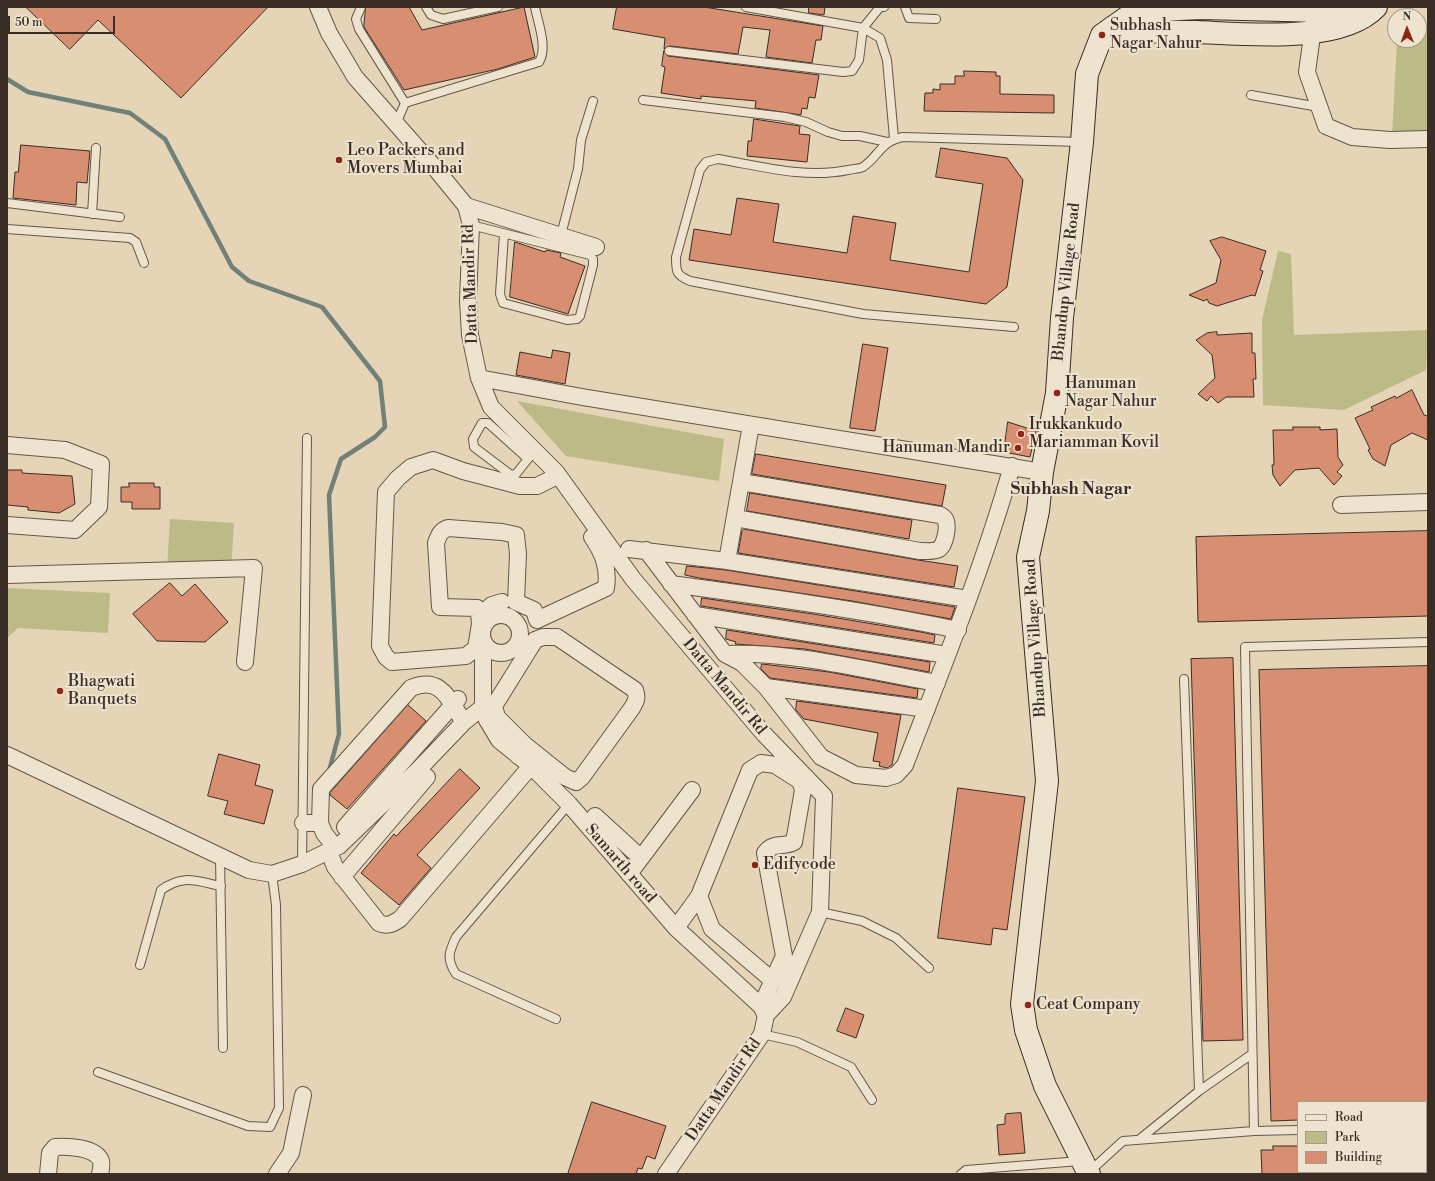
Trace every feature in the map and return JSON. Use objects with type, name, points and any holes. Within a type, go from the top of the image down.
[{"type":"street","points":[[318,7],[329,33],[355,77],[466,206],[596,247]]},
{"type":"street","name":"Bhandup Village Road","points":[[1087,1169],[1045,1086],[1026,1030],[1022,1004],[1046,781],[1028,557],[1038,512],[1042,472],[1057,393],[1062,318],[1082,142],[1087,74],[1102,35],[1129,16],[1158,10],[1201,8],[1269,8],[1337,11],[1347,7]]},
{"type":"street","points":[[1113,27],[1137,32],[1267,34],[1312,33],[1352,23],[1368,15],[1376,7]]},
{"type":"street","points":[[1267,34],[1269,8]]},
{"type":"street","points":[[1316,11],[1307,72],[1326,126],[1352,137],[1390,140],[1428,139]]},
{"type":"street","name":"Datta Mandir Rd","points":[[466,206],[470,225],[468,300],[470,335],[479,378],[491,407],[531,455],[556,479],[633,579],[764,734],[824,796],[820,912],[782,997],[763,1010],[762,1034],[666,1174]]},
{"type":"street","points":[[479,378],[582,397],[1042,472]]},
{"type":"street","points":[[727,561],[751,425]]},
{"type":"street","points":[[7,445],[65,450],[101,464],[99,507],[75,530],[7,525]]},
{"type":"street","points":[[342,877],[422,773],[464,722],[482,707],[481,647],[480,616],[477,608],[440,607],[436,543],[439,533],[448,528],[502,532],[516,536],[518,554],[516,602],[534,610],[537,620],[606,588],[608,574],[601,550],[556,479],[536,486],[520,486],[463,471],[433,460],[411,467],[398,478],[386,492],[380,646],[386,657],[392,662],[466,656],[481,647]]},
{"type":"street","points":[[646,550],[725,654],[742,663],[766,687],[821,757],[856,775],[886,778],[896,775],[905,765],[958,630],[995,526],[1012,466]]},
{"type":"street","points":[[735,518],[920,551],[939,549],[943,544],[946,532],[945,519],[940,515],[741,482]]},
{"type":"street","points":[[1341,505],[1428,502]]},
{"type":"street","points":[[629,549],[727,561],[968,599]]},
{"type":"street","points":[[7,575],[254,568],[245,662]]},
{"type":"street","points":[[671,584],[754,595],[911,620],[958,630]]},
{"type":"street","points":[[480,616],[492,605],[502,602]]},
{"type":"street","points":[[515,622],[531,609]]},
{"type":"street","points":[[695,615],[948,655]]},
{"type":"street","points":[[504,616],[515,622],[520,633],[517,645],[512,649],[507,652],[495,652],[481,647],[484,626],[492,618],[504,616]]},
{"type":"street","points":[[543,637],[557,637],[634,690],[637,695],[637,700],[623,720],[582,777],[576,782],[565,777],[521,750],[497,717],[494,706],[535,640],[543,637]]},
{"type":"street","points":[[725,654],[753,652],[787,656],[937,683]]},
{"type":"street","points":[[464,722],[456,702],[442,689],[429,684],[420,684],[411,688],[321,789],[320,823],[324,833],[326,849],[342,877],[379,923],[384,926],[392,924],[400,919],[531,766]]},
{"type":"street","points":[[766,687],[927,709]]},
{"type":"street","points":[[7,755],[248,870],[272,874],[302,864],[326,849],[456,702]]},
{"type":"street","name":"Samarth road","points":[[482,707],[487,720],[499,740],[521,750],[531,766],[584,812],[629,874],[676,928],[763,1010]]},
{"type":"street","points":[[406,758],[422,773]]},
{"type":"street","points":[[676,928],[699,896],[750,770],[761,763],[775,765],[800,781],[803,790],[794,842],[788,846],[777,844],[769,847],[765,853],[784,956],[772,980],[763,1010]]},
{"type":"street","points":[[326,849],[339,846],[422,773]]},
{"type":"street","points":[[629,874],[692,790]]},
{"type":"street","points":[[584,812],[641,858]]},
{"type":"street","points":[[303,823],[320,823]]},
{"type":"street","points":[[699,896],[712,929],[772,980]]},
{"type":"street","points":[[277,1174],[291,1153],[303,1095]]},
{"type":"street","points":[[48,1174],[50,1153],[55,1147],[61,1146],[90,1151],[97,1156],[101,1162],[100,1174]]},
{"type":"lane","points":[[361,7],[356,19],[359,29],[405,103]]},
{"type":"lane","points":[[426,7],[431,15],[443,19],[498,7]]},
{"type":"lane","points":[[396,124],[405,103],[539,62],[542,57],[543,49],[535,7]]},
{"type":"lane","points":[[746,7],[863,28],[880,38],[885,50],[890,140],[862,167],[835,173],[805,173],[718,159],[706,162],[700,170],[676,257],[676,270],[680,277],[690,281],[863,314],[1014,327]]},
{"type":"lane","points":[[669,51],[843,72],[852,71],[856,67],[863,28],[880,7],[884,7]]},
{"type":"lane","points":[[905,7],[909,18],[936,19]]},
{"type":"lane","points":[[1250,95],[1319,107]]},
{"type":"lane","points":[[643,100],[785,117],[806,122],[828,132],[842,136],[860,136],[890,140],[903,137],[1082,142]]},
{"type":"lane","points":[[561,235],[578,169],[581,140],[593,101]]},
{"type":"lane","points":[[92,214],[96,148]]},
{"type":"lane","points":[[7,204],[120,217]]},
{"type":"lane","points":[[470,225],[590,255],[593,259],[593,265],[580,316],[577,319],[567,320],[503,303],[500,294],[504,234]]},
{"type":"lane","points":[[7,230],[130,238],[136,242],[144,263]]},
{"type":"lane","points":[[488,423],[531,455],[516,474],[511,475],[474,447],[473,440],[482,424],[488,423]]},
{"type":"lane","points":[[302,864],[307,438]]},
{"type":"lane","points":[[1254,1131],[1245,647],[1428,642]]},
{"type":"lane","points":[[1184,679],[1199,1091]]},
{"type":"lane","points":[[556,1019],[456,974],[450,964],[448,954],[456,937],[584,812]]},
{"type":"lane","points":[[220,857],[223,1048]]},
{"type":"lane","points":[[98,1072],[248,1126],[270,1127],[279,1108],[276,906],[272,874]]},
{"type":"lane","points":[[140,965],[161,890],[170,883],[183,879],[221,886]]},
{"type":"lane","points":[[820,912],[862,921],[896,938],[929,968]]},
{"type":"lane","points":[[762,1034],[796,1042],[851,1067],[872,1100]]},
{"type":"lane","points":[[1141,1138],[1199,1091],[1252,1054]]},
{"type":"lane","points":[[961,1174],[966,1170],[1087,1169],[1123,1141],[1141,1138],[1254,1131],[1297,1130]]},
{"type":"green space","points":[[1428,33],[1428,135],[1392,135],[1397,48],[1427,48]]},
{"type":"green space","points":[[1278,251],[1291,254],[1294,335],[1428,330],[1426,370],[1344,410],[1263,405],[1262,320]]},
{"type":"green space","points":[[517,401],[724,439],[719,481],[566,456]]},
{"type":"green space","points":[[170,519],[234,523],[231,572],[167,568]]},
{"type":"green space","points":[[7,588],[110,593],[108,633],[18,628],[7,638]]},
{"type":"building","points":[[26,7],[268,7],[181,98],[98,20],[70,49]]},
{"type":"building","points":[[366,7],[409,7],[422,30],[524,7],[535,57],[498,69],[404,90],[364,27]]},
{"type":"building","points":[[617,7],[704,7],[823,26],[821,40],[816,40],[812,63],[766,57],[770,30],[743,27],[738,54],[670,46],[664,49],[665,38],[613,29]]},
{"type":"building","points":[[809,7],[825,7],[824,15],[809,13]]},
{"type":"building","points":[[664,51],[668,56],[819,75],[815,98],[809,97],[807,109],[802,108],[801,115],[755,108],[756,101],[701,96],[701,99],[661,93],[665,67],[662,66]]},
{"type":"building","points":[[964,71],[996,72],[996,76],[1000,76],[1000,94],[1054,95],[1054,113],[924,111],[925,93],[933,93],[933,89],[940,90],[940,84],[955,84],[955,76],[964,76]]},
{"type":"building","points":[[754,119],[800,126],[799,134],[810,135],[807,162],[747,156],[748,141],[751,141]]},
{"type":"building","points":[[21,145],[90,151],[87,183],[77,182],[76,205],[13,198],[15,172],[18,172]]},
{"type":"building","points":[[941,148],[1007,158],[1023,180],[1007,287],[986,304],[689,260],[694,229],[731,235],[737,198],[779,204],[773,242],[847,253],[853,216],[896,223],[890,260],[969,272],[983,184],[936,177]]},
{"type":"building","points":[[1222,237],[1266,251],[1260,270],[1263,271],[1255,296],[1252,295],[1217,306],[1209,303],[1207,299],[1204,301],[1189,295],[1216,283],[1221,260],[1210,241]]},
{"type":"building","points":[[515,242],[545,252],[546,250],[561,253],[560,257],[585,266],[568,314],[510,297]]},
{"type":"building","points":[[1217,332],[1217,335],[1252,333],[1252,353],[1255,353],[1256,379],[1253,379],[1254,397],[1226,397],[1218,403],[1211,396],[1207,401],[1198,394],[1215,378],[1212,355],[1196,340],[1207,333]]},
{"type":"building","points":[[863,344],[888,348],[875,431],[850,428]]},
{"type":"building","points":[[553,350],[570,353],[565,384],[516,375],[520,352],[551,358]]},
{"type":"building","points":[[1412,390],[1424,415],[1428,416],[1428,440],[1412,433],[1391,445],[1385,466],[1373,459],[1368,450],[1370,449],[1355,418],[1373,410],[1371,407],[1395,396],[1396,398]]},
{"type":"building","points":[[1008,422],[1036,431],[1030,457],[1004,452]]},
{"type":"building","points":[[1293,427],[1320,427],[1320,430],[1337,429],[1338,457],[1343,465],[1337,472],[1342,476],[1334,485],[1319,468],[1295,470],[1280,486],[1273,475],[1273,430],[1293,430]]},
{"type":"building","points":[[756,454],[946,485],[942,506],[752,474]]},
{"type":"building","points":[[8,470],[22,470],[22,473],[72,476],[75,504],[59,513],[28,510],[28,507],[7,505]]},
{"type":"building","points":[[129,483],[154,483],[154,487],[160,487],[160,509],[132,509],[132,502],[121,502],[121,487],[129,487]]},
{"type":"building","points":[[750,493],[912,520],[909,539],[747,511]]},
{"type":"building","points":[[744,529],[958,566],[954,587],[738,553],[742,531]]},
{"type":"building","points":[[1428,531],[1428,616],[1198,622],[1196,537]]},
{"type":"building","points":[[687,566],[726,570],[955,607],[951,619],[852,601],[699,578],[685,575]]},
{"type":"building","points":[[170,583],[182,596],[195,584],[228,622],[205,642],[157,641],[133,614]]},
{"type":"building","points":[[702,598],[813,614],[921,632],[935,635],[934,643],[701,606]]},
{"type":"building","points":[[727,630],[930,662],[929,672],[805,649],[735,644],[736,642],[726,639]]},
{"type":"building","points":[[1233,658],[1243,1040],[1203,1041],[1191,659]]},
{"type":"building","points":[[762,664],[829,672],[918,689],[917,698],[770,678],[761,669]]},
{"type":"building","points":[[1428,666],[1428,1102],[1297,1101],[1297,1120],[1271,1121],[1259,670]]},
{"type":"building","points":[[797,701],[901,715],[892,765],[887,768],[879,766],[880,762],[873,761],[878,733],[804,719],[796,710]]},
{"type":"building","points":[[408,705],[426,721],[347,809],[330,795],[330,793]]},
{"type":"building","points":[[219,754],[260,765],[255,785],[273,790],[264,824],[224,814],[228,801],[208,796]]},
{"type":"building","points":[[460,769],[480,788],[417,855],[431,868],[399,905],[361,873],[394,834],[396,836]]},
{"type":"building","points":[[958,788],[1025,797],[1007,930],[993,928],[991,945],[938,938]]},
{"type":"building","points":[[846,1008],[864,1015],[856,1038],[837,1031]]},
{"type":"building","points":[[592,1102],[666,1126],[655,1159],[647,1156],[642,1169],[638,1168],[636,1174],[568,1174]]},
{"type":"building","points":[[1021,1113],[1025,1153],[999,1155],[997,1125],[1005,1124],[1006,1114]]},
{"type":"building","points":[[1273,1146],[1297,1146],[1298,1174],[1262,1174],[1261,1150],[1273,1150]]},
{"type":"waterway","points":[[7,79],[28,92],[130,113],[165,139],[232,267],[249,281],[322,307],[380,381],[385,427],[375,437],[341,459],[329,495],[339,734],[329,771]]},
{"type":"place","name":"Subhash Nagar Nahur","points":[[1102,35]]},
{"type":"place","name":"Leo Packers and Movers Mumbai","points":[[339,160]]},
{"type":"place","name":"Hanuman Nagar Nahur","points":[[1057,393]]},
{"type":"place","name":"Irukkankudo Mariamman Kovil","points":[[1021,434]]},
{"type":"place","name":"Hanuman Mandir","points":[[1018,448]]},
{"type":"place","name":"Bhagwati Banquets","points":[[60,691]]},
{"type":"place","name":"Edifycode","points":[[755,865]]},
{"type":"place","name":"Ceat Company","points":[[1028,1005]]},
{"type":"district","name":"Subhash Nagar","points":[[1071,490]]}]
